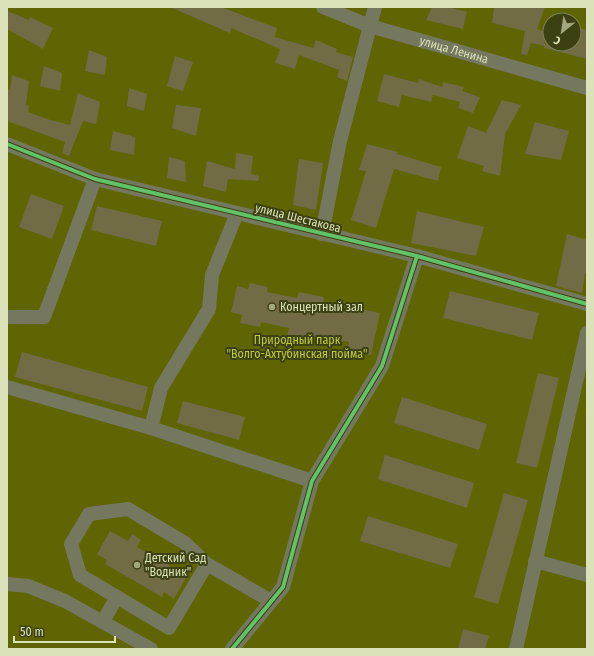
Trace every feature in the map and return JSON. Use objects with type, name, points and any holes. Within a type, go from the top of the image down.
[{"type":"street","name":"улица Ленина","points":[[323,7],[370,26],[587,88]]},
{"type":"street","points":[[322,234],[340,141],[375,7]]},
{"type":"street","name":"улица Шестакова","points":[[7,144],[95,179],[417,256],[587,304]]},
{"type":"street","points":[[7,317],[44,318],[95,179]]},
{"type":"street","points":[[152,428],[161,388],[210,309],[212,275],[237,213]]},
{"type":"street","points":[[232,649],[283,587],[312,481],[382,366],[417,256]]},
{"type":"street","points":[[516,649],[587,333]]},
{"type":"street","points":[[7,387],[152,428],[312,481]]},
{"type":"street","points":[[207,564],[169,628],[80,575],[71,544],[89,514],[128,509],[185,543],[207,564],[271,601]]},
{"type":"street","points":[[535,561],[587,575]]},
{"type":"street","points":[[7,584],[28,586],[65,601],[151,649]]},
{"type":"street","points":[[103,621],[117,597]]},
{"type":"green space","name":"Природный парк \"Волго-Ахтубинская пойма\"","points":[[7,7],[587,7],[587,649],[7,649]]},
{"type":"building","points":[[170,7],[221,7],[277,28],[275,37],[313,48],[316,40],[337,49],[336,52],[353,57],[347,81],[337,77],[339,70],[299,55],[295,69],[275,63],[280,49],[231,28],[230,33]]},
{"type":"building","points":[[432,7],[448,7],[467,12],[463,29],[426,20]]},
{"type":"building","points":[[494,7],[545,7],[537,29],[542,31],[542,46],[531,43],[527,55],[521,54],[525,31],[492,23]]},
{"type":"building","points":[[7,11],[29,20],[30,17],[53,28],[43,49],[7,29]]},
{"type":"building","points":[[582,29],[587,30],[587,59],[560,52],[582,52]]},
{"type":"building","points":[[89,50],[107,57],[105,75],[85,71]]},
{"type":"building","points":[[175,56],[193,62],[183,91],[167,86]]},
{"type":"building","points":[[44,66],[62,73],[60,91],[40,86]]},
{"type":"building","points":[[384,74],[418,83],[419,79],[442,87],[443,82],[464,87],[462,91],[480,97],[473,113],[458,108],[460,102],[433,95],[431,102],[402,95],[399,107],[377,101]]},
{"type":"building","points":[[12,75],[29,81],[26,105],[29,106],[28,112],[50,120],[70,125],[78,93],[100,102],[96,124],[83,121],[69,156],[62,153],[65,142],[7,121],[7,89],[10,90]]},
{"type":"building","points":[[129,88],[147,94],[144,111],[127,106]]},
{"type":"building","points":[[502,100],[521,105],[505,134],[500,176],[482,171],[484,166],[457,158],[468,126],[486,133]]},
{"type":"building","points":[[176,105],[201,108],[196,136],[172,128]]},
{"type":"building","points":[[535,122],[569,131],[561,160],[525,154]]},
{"type":"building","points":[[113,131],[135,137],[134,155],[110,150]]},
{"type":"building","points":[[367,144],[398,152],[397,154],[441,167],[438,181],[394,169],[376,228],[351,220],[366,171],[359,170]]},
{"type":"building","points":[[236,153],[253,156],[251,174],[259,176],[258,181],[228,179],[226,192],[203,186],[207,161],[235,169]]},
{"type":"building","points":[[169,157],[185,161],[186,182],[167,178]]},
{"type":"building","points":[[299,159],[323,163],[316,210],[293,205]]},
{"type":"building","points":[[31,194],[64,206],[52,239],[19,227]]},
{"type":"building","points":[[97,206],[162,221],[156,246],[91,230]]},
{"type":"building","points":[[417,211],[484,227],[476,256],[411,243]]},
{"type":"building","points":[[567,234],[587,240],[587,274],[585,273],[582,293],[556,286]]},
{"type":"building","points":[[250,283],[268,287],[267,292],[297,298],[299,292],[324,297],[323,306],[356,313],[357,308],[380,313],[371,355],[347,350],[349,342],[315,335],[313,341],[287,336],[289,328],[261,322],[260,327],[240,323],[242,315],[231,312],[237,286],[248,289]]},
{"type":"building","points":[[450,291],[539,313],[532,340],[443,318]]},
{"type":"building","points":[[22,352],[148,387],[142,411],[15,377]]},
{"type":"building","points":[[538,373],[559,378],[537,468],[516,463]]},
{"type":"building","points":[[402,397],[487,424],[479,450],[394,423]]},
{"type":"building","points":[[183,401],[245,417],[239,440],[177,423]]},
{"type":"building","points":[[385,455],[474,483],[467,508],[378,479]]},
{"type":"building","points":[[504,493],[528,500],[498,604],[474,597]]},
{"type":"building","points":[[368,516],[458,544],[450,568],[360,541]]},
{"type":"building","name":"Детский Сад \"Водник\"","points":[[110,531],[128,541],[132,534],[141,540],[137,547],[159,560],[163,553],[172,558],[168,565],[187,576],[174,599],[164,592],[162,597],[105,564],[107,560],[97,554]]},
{"type":"building","points":[[463,629],[489,636],[485,649],[458,649]]},
{"type":"cycle path","points":[[7,144],[95,179],[417,256],[587,304]]},
{"type":"cycle path","points":[[232,649],[283,587],[312,481],[382,366],[417,256]]},
{"type":"place","name":"Концертный зал","points":[[272,307]]},
{"type":"place","name":"Детский Сад \"Водник\"","points":[[137,565]]}]
